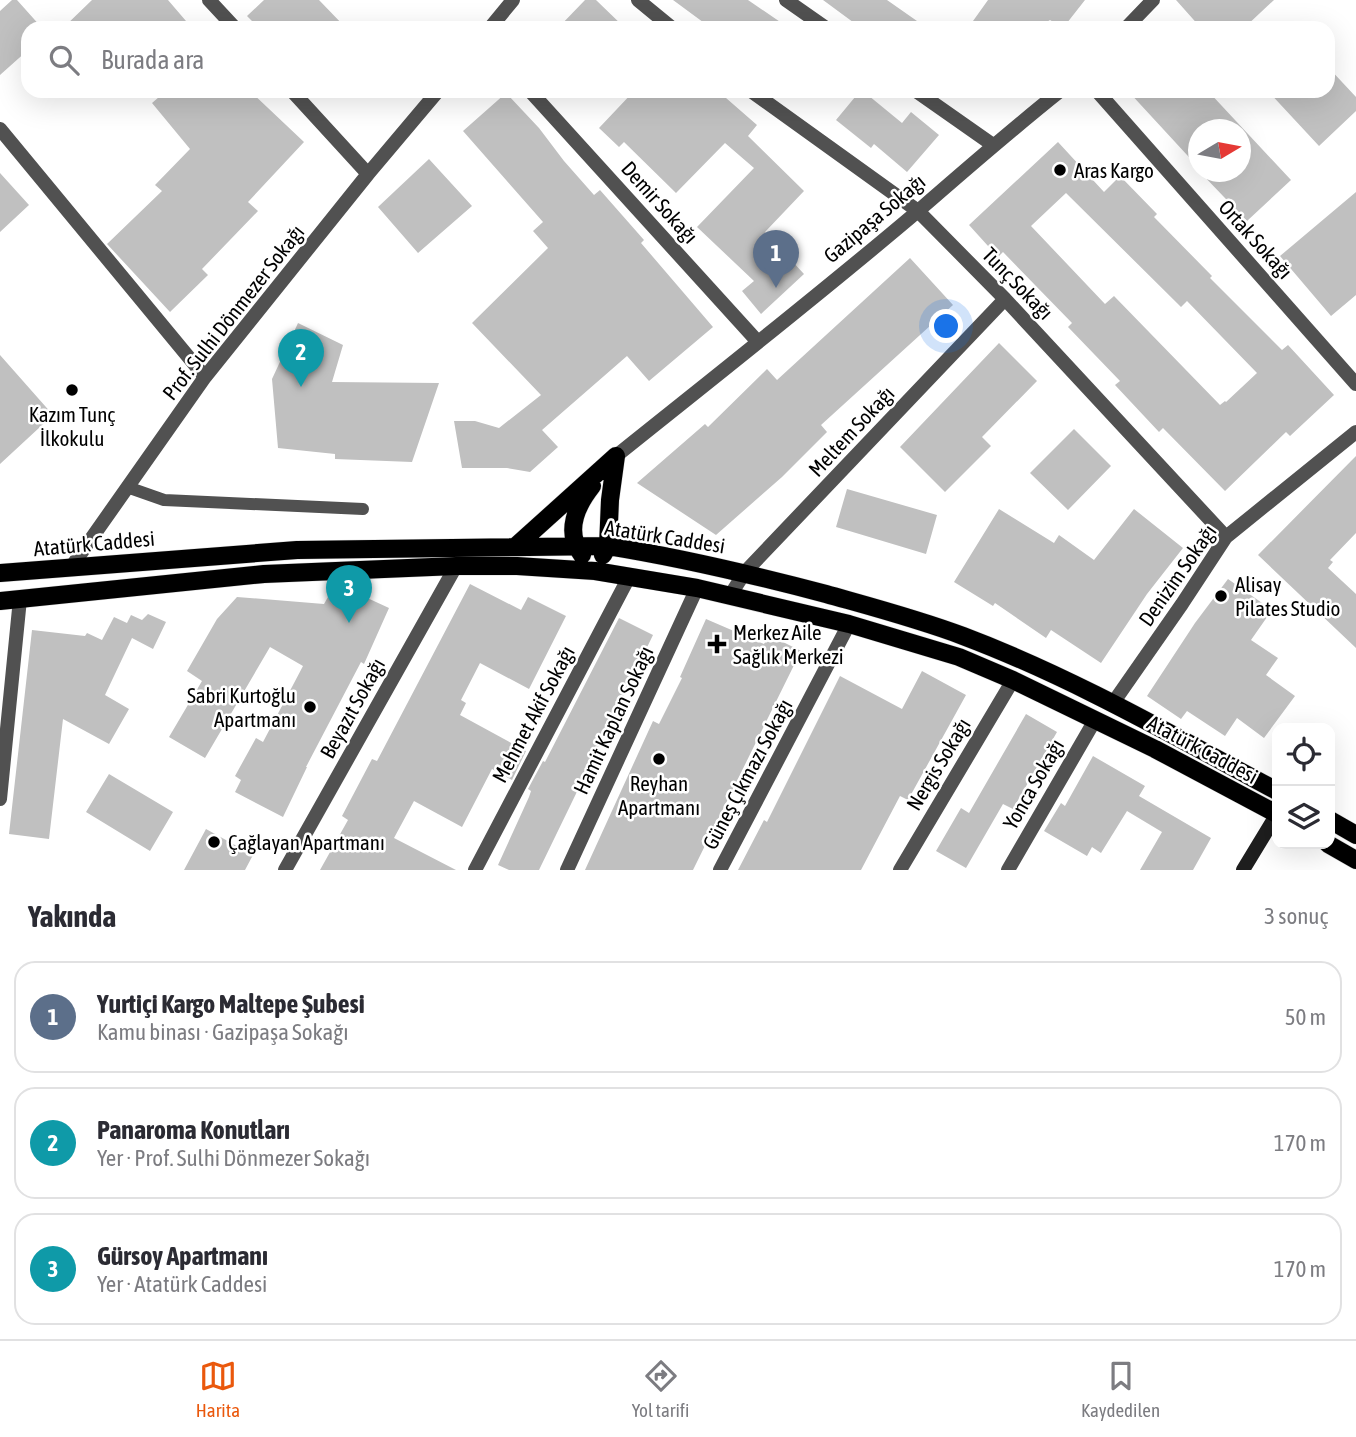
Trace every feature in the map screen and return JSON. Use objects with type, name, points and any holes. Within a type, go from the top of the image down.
[{"type":"main road","points":[[617,456],[610,500],[608,547],[595,571],[576,547],[572,523],[582,498],[617,456]]},
{"type":"main road","points":[[515,547],[617,456]]},
{"type":"main road","name":"Atatürk Caddesi","points":[[0,573],[297,550],[608,547],[745,572],[907,616],[1027,663],[1113,703],[1272,788]]},
{"type":"main road","name":"Atatürk Caddesi","points":[[0,601],[264,574],[456,566],[517,566],[595,571],[731,594],[849,624],[959,657],[1013,680],[1155,749],[1272,811]]},
{"type":"main road","points":[[1335,824],[1356,835]]},
{"type":"main road","points":[[1335,848],[1356,860]]},
{"type":"street","points":[[209,0],[228,21]]},
{"type":"street","points":[[496,21],[513,0]]},
{"type":"street","points":[[638,0],[664,21]]},
{"type":"street","points":[[786,0],[816,21]]},
{"type":"street","points":[[1133,21],[1153,0]]},
{"type":"street","points":[[298,98],[368,174]]},
{"type":"street","name":"Prof. Sulhi Dönmezer Sokağı","points":[[72,566],[205,377],[432,98]]},
{"type":"street","name":"Demir Sokağı","points":[[536,98],[758,342]]},
{"type":"street","name":"Tunç Sokağı","points":[[761,98],[918,211],[1005,299],[1226,537]]},
{"type":"street","points":[[926,98],[993,145]]},
{"type":"street","name":"Gazipaşa Sokağı","points":[[617,456],[918,211],[1051,98]]},
{"type":"street","name":"Ortak Sokağı","points":[[1103,98],[1356,384]]},
{"type":"street","points":[[0,129],[205,377]]},
{"type":"street","name":"Meltem Sokağı","points":[[731,594],[745,572],[1005,299]]},
{"type":"street","name":"Denizim Sokağı","points":[[1113,703],[1226,537],[1356,432]]},
{"type":"street","name":"Beyazıt Sokağı","points":[[285,870],[456,566]]},
{"type":"street","name":"Mehmet Akif Sokağı","points":[[475,870],[629,577]]},
{"type":"street","name":"Hamit Kaplan Sokağı","points":[[567,870],[697,588]]},
{"type":"street","points":[[0,799],[20,599]]},
{"type":"street","name":"Güneş Çıkmazı Sokağı","points":[[720,870],[849,624]]},
{"type":"street","name":"Nergis Sokağı","points":[[900,870],[1013,680]]},
{"type":"street","name":"Yonca Sokağı","points":[[1009,870],[1095,720]]},
{"type":"street","points":[[1243,870],[1272,822]]},
{"type":"lane","points":[[127,487],[164,500],[363,509]]},
{"type":"building","points":[[12,0],[17,0],[36,21],[21,21],[21,56],[0,75],[0,11]]},
{"type":"building","points":[[92,0],[168,0],[186,21],[70,21]]},
{"type":"building","points":[[264,0],[319,0],[339,21],[252,21],[247,16]]},
{"type":"building","points":[[585,0],[596,0],[618,21],[565,21]]},
{"type":"building","points":[[673,0],[748,0],[779,21],[702,21]]},
{"type":"building","points":[[823,0],[887,0],[917,21],[852,21]]},
{"type":"building","points":[[988,0],[1085,0],[1068,21],[973,21]]},
{"type":"building","points":[[1176,0],[1274,0],[1252,21],[1195,21]]},
{"type":"building","points":[[1335,74],[1356,97],[1356,111],[1319,146],[1274,98],[1335,98]]},
{"type":"building","points":[[158,98],[257,98],[304,142],[248,202],[258,211],[202,269],[208,275],[170,312],[107,244],[162,191],[155,185],[190,149],[152,103]]},
{"type":"building","points":[[500,98],[511,98],[594,195],[600,190],[644,240],[641,243],[713,327],[649,381],[627,356],[542,430],[558,447],[530,472],[507,468],[462,468],[454,421],[475,421],[499,428],[541,395],[472,323],[548,248],[533,231],[543,222],[463,131]]},
{"type":"building","points":[[627,98],[726,98],[757,125],[748,136],[804,191],[765,232],[804,274],[761,314],[742,291],[754,281],[697,227],[754,168],[725,143],[676,193],[624,142],[619,147],[599,128]]},
{"type":"building","points":[[854,98],[872,98],[902,123],[911,112],[939,135],[907,172],[874,144],[871,148],[836,120]]},
{"type":"building","points":[[1134,98],[1215,98],[1234,119],[1188,119],[1188,156]]},
{"type":"building","points":[[1251,137],[1291,180],[1247,221],[1210,182],[1251,182]]},
{"type":"building","points":[[1058,142],[1104,192],[1120,176],[1157,214],[1154,217],[1212,276],[1210,278],[1282,350],[1288,345],[1334,395],[1290,436],[1286,432],[1225,491],[1163,428],[1159,432],[1115,385],[1120,381],[1068,327],[1072,323],[1003,252],[998,257],[969,225]],"holes":[[[1066,193],[1181,307],[1187,301],[1257,373],[1220,405],[1114,296],[1105,304],[1031,226]]]},
{"type":"building","points":[[429,159],[472,206],[418,253],[378,207]]},
{"type":"building","points":[[0,173],[29,205],[0,232]]},
{"type":"building","points":[[1356,192],[1356,295],[1331,316],[1280,256]]},
{"type":"building","points":[[910,258],[953,305],[821,425],[827,432],[782,477],[716,535],[637,483],[705,424],[708,427],[767,369],[777,380]]},
{"type":"building","points":[[298,323],[343,345],[332,382],[439,383],[412,462],[335,459],[335,454],[278,448],[272,379]]},
{"type":"building","points":[[999,343],[1037,381],[982,437],[991,446],[945,492],[900,447]]},
{"type":"building","points":[[0,355],[53,415],[0,464]]},
{"type":"building","points":[[1074,429],[1111,466],[1068,510],[1030,473]]},
{"type":"building","points":[[1356,456],[1356,533],[1330,560],[1333,562],[1328,568],[1356,594],[1356,648],[1258,555]]},
{"type":"building","points":[[847,489],[937,515],[926,554],[836,527]]},
{"type":"building","points":[[999,509],[1054,543],[1059,535],[1094,560],[1134,509],[1183,548],[1147,594],[1101,663],[1051,630],[1046,638],[995,603],[993,606],[954,582]]},
{"type":"building","points":[[1228,579],[1272,610],[1251,640],[1278,658],[1266,675],[1295,696],[1275,723],[1272,723],[1264,738],[1237,718],[1225,736],[1187,711],[1181,719],[1147,696]]},
{"type":"building","points":[[470,584],[521,610],[528,597],[566,616],[529,689],[480,663],[461,700],[466,703],[460,715],[526,751],[512,780],[492,769],[462,827],[414,801],[394,838],[456,870],[320,870],[348,820],[342,816],[372,759],[377,761]]},
{"type":"building","points":[[346,596],[360,602],[363,596],[389,608],[364,664],[361,662],[283,817],[235,792],[241,780],[235,776],[256,738],[263,742],[303,666],[270,647],[205,758],[169,737],[202,681],[187,671],[217,619],[237,597],[324,604],[328,597],[342,604]]},
{"type":"building","points":[[148,614],[166,622],[153,649],[132,638],[105,695],[129,709],[109,744],[63,719],[49,839],[9,834],[32,630],[85,636],[87,633],[102,640],[114,617],[127,623],[131,615],[142,620]]},
{"type":"building","points":[[619,618],[653,635],[539,870],[509,870],[498,865],[529,797],[531,791],[528,789],[543,761],[545,762]]},
{"type":"building","points":[[706,619],[764,644],[769,635],[801,651],[693,870],[585,870],[653,721],[659,724],[682,678],[680,677]]},
{"type":"building","points":[[922,671],[966,695],[908,800],[900,796],[861,870],[738,870],[764,820],[767,822],[840,676],[902,709]]},
{"type":"building","points":[[1026,714],[1057,732],[1013,809],[1003,804],[966,868],[936,851],[961,808],[969,813]]},
{"type":"building","points":[[1093,756],[1145,786],[1139,796],[1211,838],[1193,870],[1140,870],[1162,832],[1127,811],[1101,853],[1092,847],[1087,856],[1044,831],[1061,803],[1065,806]]},
{"type":"building","points":[[109,774],[173,812],[150,851],[86,812]]},
{"type":"building","name":"Çağlayan Apartmanı","points":[[206,829],[253,855],[245,870],[184,870]]},
{"type":"place","name":"Aras Kargo","points":[[1060,170]]},
{"type":"place","name":"Yurtiçi Kargo Maltepe Şubesi","points":[[776,288]]},
{"type":"place","name":"Panaroma Konutları","points":[[301,387]]},
{"type":"place","name":"Kazım Tunç İlkokulu","points":[[72,390]]},
{"type":"place","name":"Alisay Pilates Studio","points":[[1221,596]]},
{"type":"place","name":"Gürsoy Apartmanı","points":[[349,623]]},
{"type":"place","name":"Merkez Aile Sağlık Merkezi","points":[[717,644]]},
{"type":"place","name":"Sabri Kurtoğlu Apartmanı","points":[[310,707]]},
{"type":"place","name":"Reyhan Apartmanı","points":[[659,759]]},
{"type":"place","name":"Çağlayan Apartmanı","points":[[214,842]]}]
